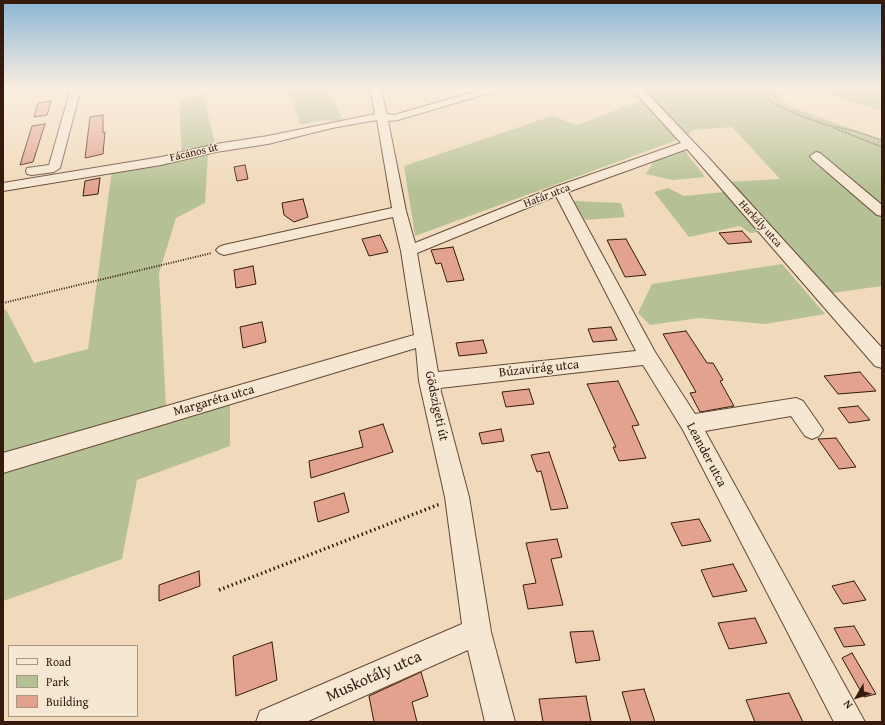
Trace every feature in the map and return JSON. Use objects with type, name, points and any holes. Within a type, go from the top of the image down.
[{"type":"street","points":[[3,176],[54,168],[67,122]]},
{"type":"street","name":"Fácános út","points":[[3,187],[161,161],[216,148],[268,140],[349,122]]},
{"type":"street","name":"Gödszigeti út","points":[[383,122],[399,211],[409,251],[424,339],[429,381],[457,497],[478,632],[500,722]]},
{"type":"street","name":"Harkály utca","points":[[666,122],[882,361]]},
{"type":"street","name":"Határ utca","points":[[409,251],[560,190],[687,145]]},
{"type":"street","points":[[816,156],[882,212]]},
{"type":"street","name":"Leander utca","points":[[560,190],[648,357],[690,424],[850,722]]},
{"type":"street","points":[[224,250],[399,211]]},
{"type":"street","name":"Margaréta utca","points":[[3,463],[424,339]]},
{"type":"street","name":"Búzavirág utca","points":[[429,381],[648,357]]},
{"type":"street","points":[[690,424],[796,408],[812,430]]},
{"type":"street","name":"Muskotály utca","points":[[271,722],[478,632]]},
{"type":"path","points":[[818,122],[882,146]]},
{"type":"path","points":[[826,125],[855,131],[882,140]]},
{"type":"path","points":[[3,303],[224,250]]},
{"type":"path","points":[[219,590],[457,497]]},
{"type":"green space","points":[[180,122],[210,122],[215,143],[208,152],[205,203],[176,218],[159,273],[166,407],[230,388],[230,446],[137,480],[122,559],[3,601],[3,309],[6,310],[34,363],[88,349],[112,170],[182,160]]},
{"type":"green space","points":[[299,122],[314,122],[300,125]]},
{"type":"green space","points":[[535,122],[568,122],[577,125],[585,122],[832,122],[882,140],[882,286],[832,293],[726,182],[780,179],[732,127],[693,130],[685,137],[415,236],[404,166]]},
{"type":"green space","points":[[685,151],[705,177],[673,180],[646,174],[654,161]]},
{"type":"green space","points":[[668,188],[684,196],[725,192],[759,232],[750,233],[740,226],[689,237],[654,192]]},
{"type":"green space","points":[[574,201],[621,203],[625,217],[585,220]]},
{"type":"green space","points":[[782,264],[825,314],[765,324],[699,318],[650,325],[638,313],[652,284]]},
{"type":"building","points":[[89,122],[103,122],[103,133],[105,132],[103,154],[85,158]]},
{"type":"building","points":[[45,124],[33,162],[20,165],[32,126]]},
{"type":"building","points":[[245,165],[248,179],[237,181],[234,167]]},
{"type":"building","points":[[100,178],[98,194],[83,196],[85,181]]},
{"type":"building","points":[[303,199],[308,217],[294,222],[284,215],[282,203]]},
{"type":"building","points":[[742,231],[752,242],[728,244],[719,233]]},
{"type":"building","points":[[380,235],[388,252],[369,256],[362,239]]},
{"type":"building","points":[[626,239],[646,275],[625,277],[607,240]]},
{"type":"building","points":[[453,247],[464,280],[447,282],[441,263],[436,264],[431,250]]},
{"type":"building","points":[[253,266],[256,284],[236,288],[234,270]]},
{"type":"building","points":[[262,322],[266,342],[243,348],[240,327]]},
{"type":"building","points":[[611,327],[617,340],[593,342],[588,329]]},
{"type":"building","points":[[686,331],[707,363],[713,363],[723,380],[720,381],[734,406],[700,412],[690,393],[696,392],[663,334]]},
{"type":"building","points":[[483,340],[487,353],[459,356],[456,343]]},
{"type":"building","points":[[860,372],[876,391],[838,394],[824,376]]},
{"type":"building","points":[[618,381],[639,425],[632,426],[646,458],[619,461],[613,447],[616,447],[587,384]]},
{"type":"building","points":[[529,389],[534,404],[506,407],[502,392]]},
{"type":"building","points":[[858,406],[870,420],[849,423],[838,408]]},
{"type":"building","points":[[383,424],[393,452],[311,478],[309,461],[363,447],[359,431]]},
{"type":"building","points":[[501,429],[504,441],[482,444],[479,433]]},
{"type":"building","points":[[836,438],[856,467],[839,469],[818,439]]},
{"type":"building","points":[[549,452],[568,508],[551,510],[541,471],[537,472],[531,455]]},
{"type":"building","points":[[344,493],[349,512],[318,522],[314,502]]},
{"type":"building","points":[[699,519],[711,541],[682,546],[671,523]]},
{"type":"building","points":[[557,539],[562,557],[551,559],[563,605],[528,609],[523,585],[536,583],[526,543]]},
{"type":"building","points":[[733,564],[747,591],[713,597],[701,570]]},
{"type":"building","points":[[199,571],[200,586],[159,601],[159,585]]},
{"type":"building","points":[[854,581],[866,600],[843,604],[832,586]]},
{"type":"building","points":[[755,618],[767,643],[729,649],[718,623]]},
{"type":"building","points":[[854,626],[865,645],[844,647],[834,628]]},
{"type":"building","points":[[593,631],[600,660],[576,663],[570,632]]},
{"type":"building","points":[[272,642],[277,680],[236,696],[233,656]]},
{"type":"building","points":[[852,653],[876,694],[864,697],[842,658]]},
{"type":"building","points":[[421,672],[428,696],[412,702],[417,722],[374,722],[369,696]]},
{"type":"building","points":[[644,689],[655,722],[631,722],[622,692]]},
{"type":"building","points":[[789,693],[803,722],[755,722],[746,700]]},
{"type":"building","points":[[586,696],[591,722],[543,722],[539,699]]}]
